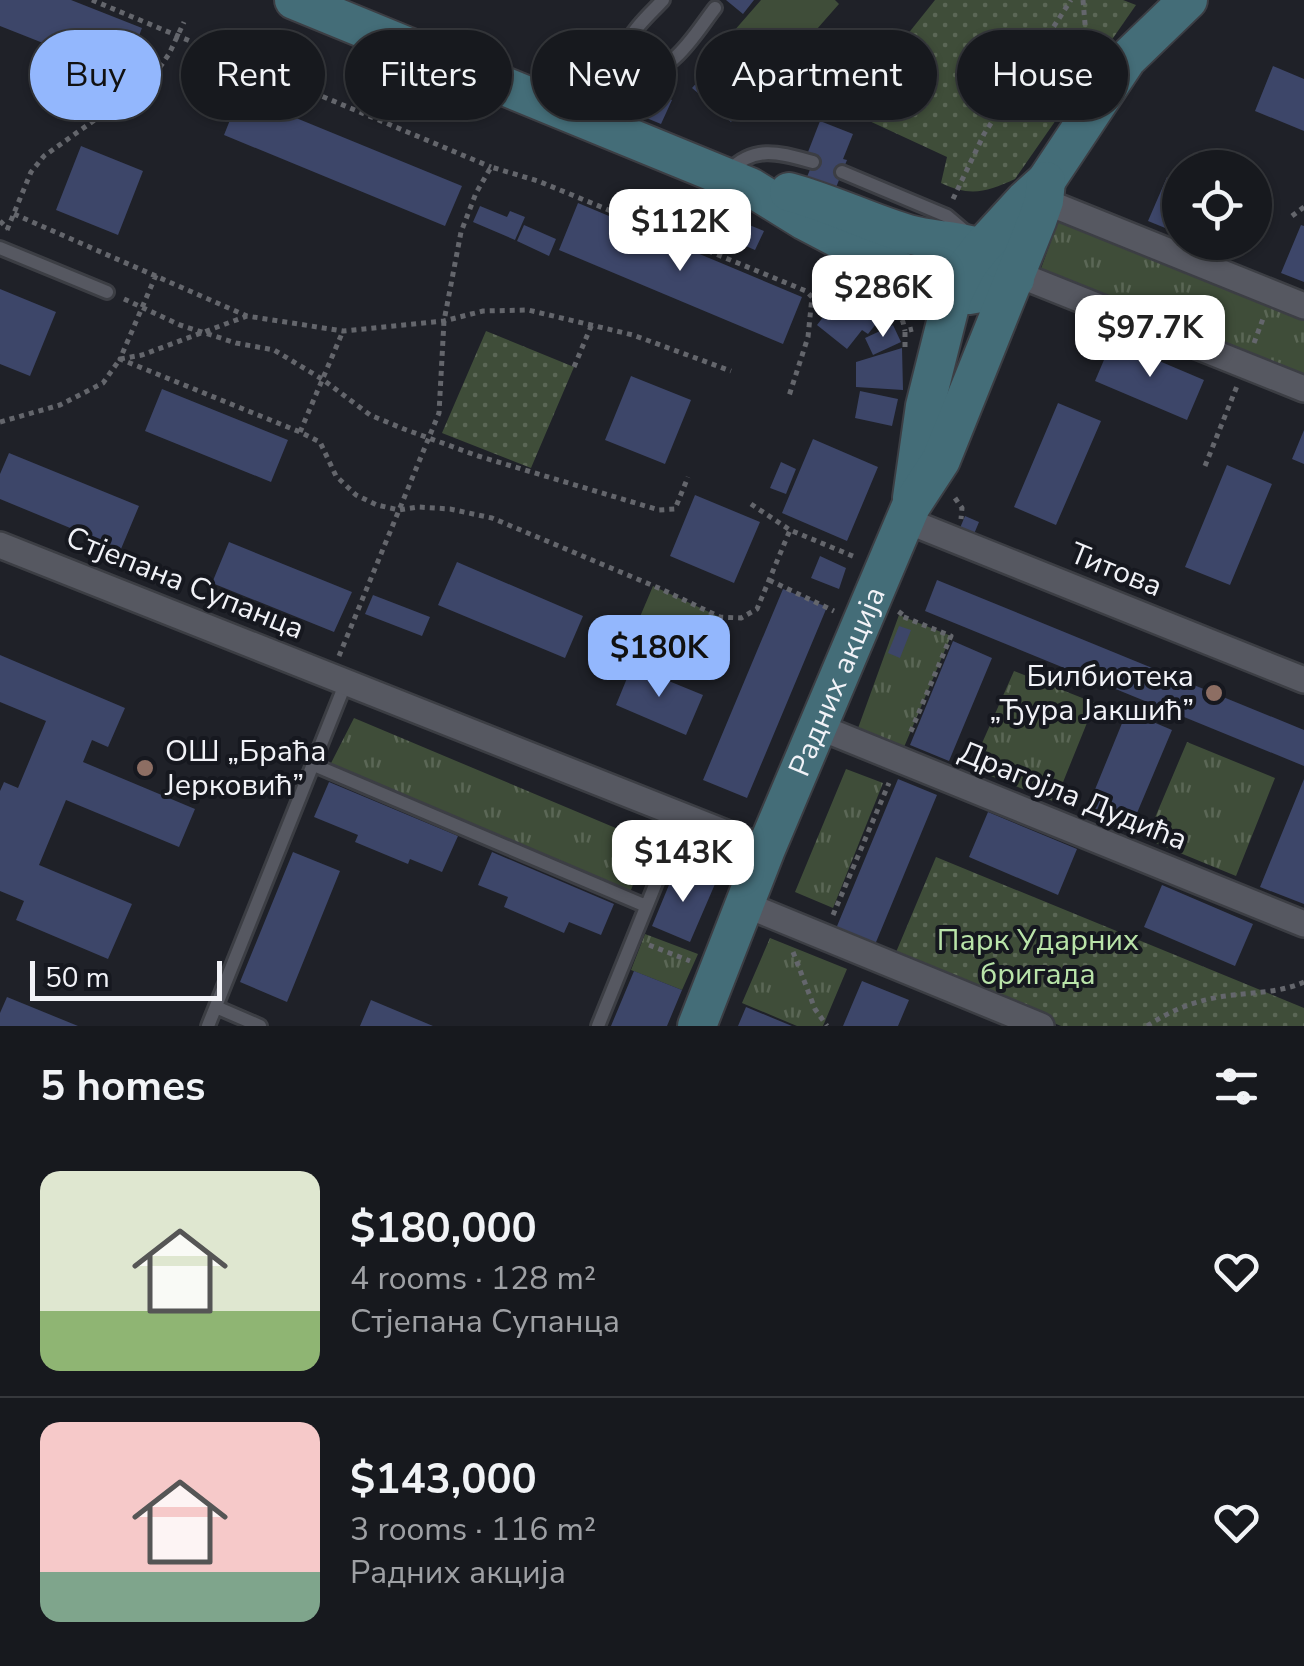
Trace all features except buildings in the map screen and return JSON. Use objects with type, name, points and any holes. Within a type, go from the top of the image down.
[{"type":"main road","name":"Радних акција","points":[[697,1026],[766,849],[908,513],[941,460],[1016,277],[1045,191],[1127,59],[1188,0]]},
{"type":"main road","points":[[307,2],[607,127],[727,191],[805,221],[860,248],[918,282],[954,294],[969,294],[998,290],[1016,277],[1002,261],[976,246],[910,234],[788,192],[727,191]]},
{"type":"main road","name":"Радних акција","points":[[908,513],[925,406],[954,294],[976,246],[1024,200],[1045,191]]},
{"type":"main road","points":[[860,248],[904,294],[919,320],[925,406]]},
{"type":"street","points":[[1045,191],[1304,306]]},
{"type":"street","points":[[1016,277],[1304,388]]},
{"type":"street","name":"Титова","points":[[908,513],[1304,680]]},
{"type":"street","name":"Стјепана Супанца","points":[[0,545],[342,671],[766,849]]},
{"type":"street","name":"Драгојла Дудића","points":[[818,727],[1304,924]]},
{"type":"street","points":[[744,904],[1040,1026]]},
{"type":"lane","points":[[635,30],[663,0]]},
{"type":"lane","points":[[676,54],[715,8]]},
{"type":"lane","points":[[607,127],[610,120]]},
{"type":"lane","points":[[727,191],[739,161],[752,154],[768,153],[813,162]]},
{"type":"lane","points":[[842,172],[947,216],[966,231],[976,246]]},
{"type":"lane","points":[[0,248],[107,292]]},
{"type":"lane","points":[[208,1026],[314,765],[342,671]]},
{"type":"lane","points":[[314,765],[646,906]]},
{"type":"lane","points":[[598,1026],[683,816]]},
{"type":"lane","points":[[216,1008],[260,1026]]},
{"type":"path","points":[[92,0],[490,167],[538,181],[806,291],[812,297],[808,336],[789,396]]},
{"type":"path","points":[[958,204],[952,200],[984,134],[1071,0]]},
{"type":"path","points":[[1083,0],[1085,30]]},
{"type":"path","points":[[0,248],[31,172],[44,156],[151,80],[184,22]]},
{"type":"path","points":[[342,671],[399,510],[439,413],[444,321],[462,232],[490,167]]},
{"type":"path","points":[[693,244],[727,191]]},
{"type":"path","points":[[1292,216],[1304,207]]},
{"type":"path","points":[[14,214],[248,316],[343,331],[444,321],[483,311],[528,310],[633,335],[732,372]]},
{"type":"path","points":[[0,221],[8,229]]},
{"type":"path","points":[[0,422],[60,406],[103,383],[120,359],[156,275]]},
{"type":"path","points":[[142,308],[236,343],[274,350],[370,415],[478,456],[659,510],[675,509],[688,477]]},
{"type":"path","points":[[1205,466],[1265,314]]},
{"type":"path","points":[[120,359],[142,355],[248,316]]},
{"type":"path","points":[[574,366],[592,324]]},
{"type":"path","points":[[300,432],[343,331]]},
{"type":"path","points":[[120,359],[320,442],[336,476],[356,495],[377,505],[399,510],[450,509],[492,518],[720,616],[740,618],[756,609],[790,530]]},
{"type":"path","points":[[752,504],[790,530],[855,557]]},
{"type":"path","points":[[770,580],[836,612]]},
{"type":"path","points":[[783,920],[800,973],[827,1026]]},
{"type":"path","points":[[633,938],[694,962]]},
{"type":"path","points":[[1147,1026],[1189,1004],[1275,992],[1304,982]]},
{"type":"green space","points":[[761,0],[835,0],[839,4],[816,30],[735,30]]},
{"type":"green space","points":[[935,0],[1123,0],[1136,5],[1119,30],[957,30],[957,120],[1056,120],[1015,179],[987,190],[970,191],[941,183],[947,157],[867,120],[937,120],[937,30],[911,30]]},
{"type":"green space","points":[[1060,216],[1162,257],[1162,260],[1171,260],[1304,313],[1304,379],[1039,274]]},
{"type":"green space","points":[[486,331],[574,367],[531,468],[442,433]]},
{"type":"green space","points":[[653,586],[720,617],[696,676],[628,645]]},
{"type":"green space","points":[[899,615],[951,636],[899,759],[853,742]]},
{"type":"green space","points":[[1014,671],[1095,703],[1055,802],[971,768]]},
{"type":"green space","points":[[354,718],[649,842],[628,898],[327,771]]},
{"type":"green space","points":[[1187,742],[1275,778],[1236,876],[1146,839]]},
{"type":"green space","points":[[846,769],[883,783],[833,908],[795,892]]},
{"type":"green space","name":"Парк Ударних бригада","points":[[936,857],[1304,1008],[1304,1026],[1061,1026],[894,957]]},
{"type":"green space","points":[[645,934],[698,954],[682,990],[631,970]]},
{"type":"green space","points":[[770,938],[847,969],[823,1026],[797,1026],[742,1003]]},
{"type":"place","name":"Билбиотека „Ђура Јакшић”","points":[[1214,693]]},
{"type":"place","name":"ОШ „Браћа Јерковић”","points":[[145,768]]}]
